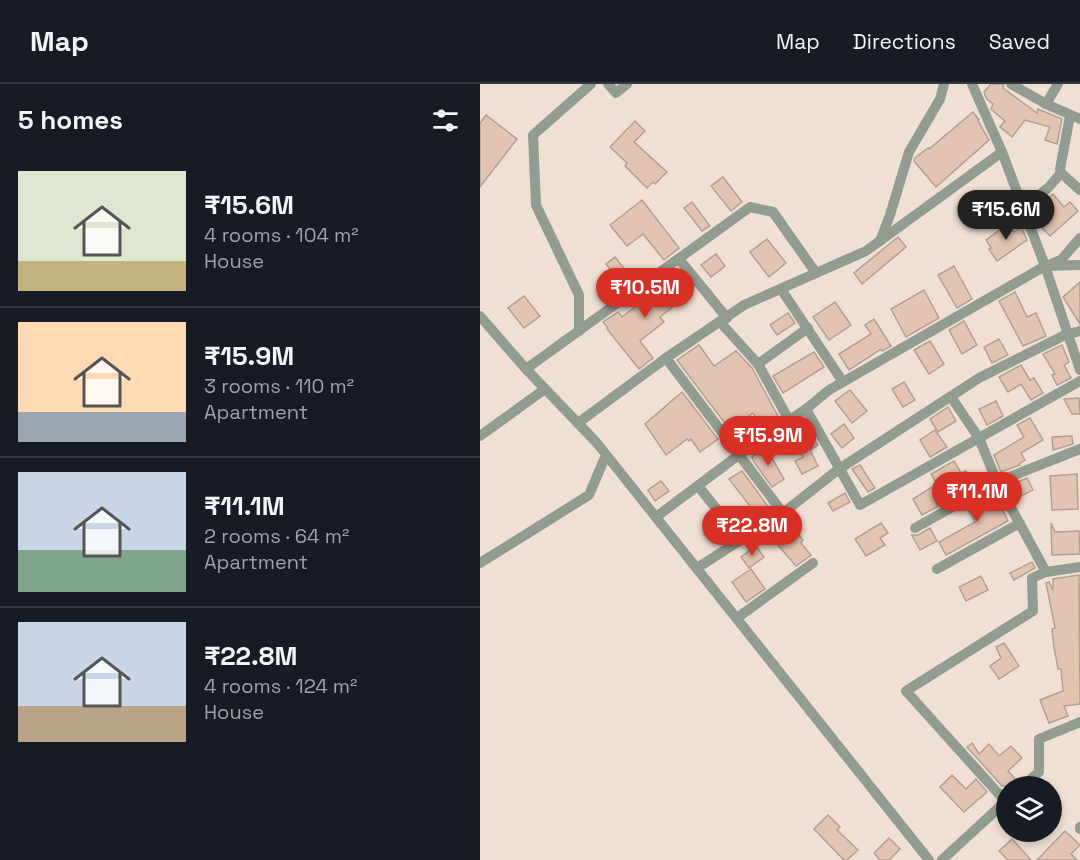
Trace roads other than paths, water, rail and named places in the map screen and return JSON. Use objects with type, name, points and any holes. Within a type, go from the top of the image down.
[{"type":"street","points":[[579,331],[579,295],[536,205],[533,135],[591,84]]},
{"type":"street","points":[[608,84],[616,93],[627,84]]},
{"type":"street","points":[[880,241],[909,152],[940,99],[944,84]]},
{"type":"street","points":[[972,84],[1002,152],[1045,266],[1080,370]]},
{"type":"street","points":[[1011,84],[1075,117],[1068,131],[1060,169],[1061,173],[1080,190]]},
{"type":"street","points":[[1046,104],[1058,84]]},
{"type":"street","points":[[578,423],[666,358],[744,305],[866,251],[1002,152]]},
{"type":"street","points":[[1023,208],[1048,188],[1061,173]]},
{"type":"street","points":[[526,369],[750,207],[773,212],[816,273]]},
{"type":"street","points":[[656,517],[740,454],[806,410],[829,390],[1045,266],[1061,260],[1080,238]]},
{"type":"street","points":[[679,258],[758,364],[789,420]]},
{"type":"street","points":[[1045,266],[1080,265]]},
{"type":"street","points":[[781,289],[843,382]]},
{"type":"street","points":[[480,316],[606,454],[929,860]]},
{"type":"street","points":[[758,364],[808,328]]},
{"type":"street","points":[[697,568],[783,513],[839,469],[979,378],[1067,334],[1080,331]]},
{"type":"street","points":[[666,358],[783,513]]},
{"type":"street","points":[[806,410],[860,505],[1080,381]]},
{"type":"street","points":[[480,436],[545,389]]},
{"type":"street","points":[[951,397],[980,438],[997,482],[1046,572]]},
{"type":"street","points":[[915,528],[997,482],[1080,449]]},
{"type":"street","points":[[480,563],[589,495],[606,454]]},
{"type":"street","points":[[698,486],[741,538]]},
{"type":"street","points":[[937,569],[1020,523]]},
{"type":"street","points":[[737,618],[813,563]]},
{"type":"street","points":[[996,790],[906,691],[1033,611],[1032,578],[1046,572],[1080,567]]},
{"type":"street","points":[[1034,776],[1039,772],[1039,739],[1080,722]]},
{"type":"street","points":[[942,860],[996,810]]}]
